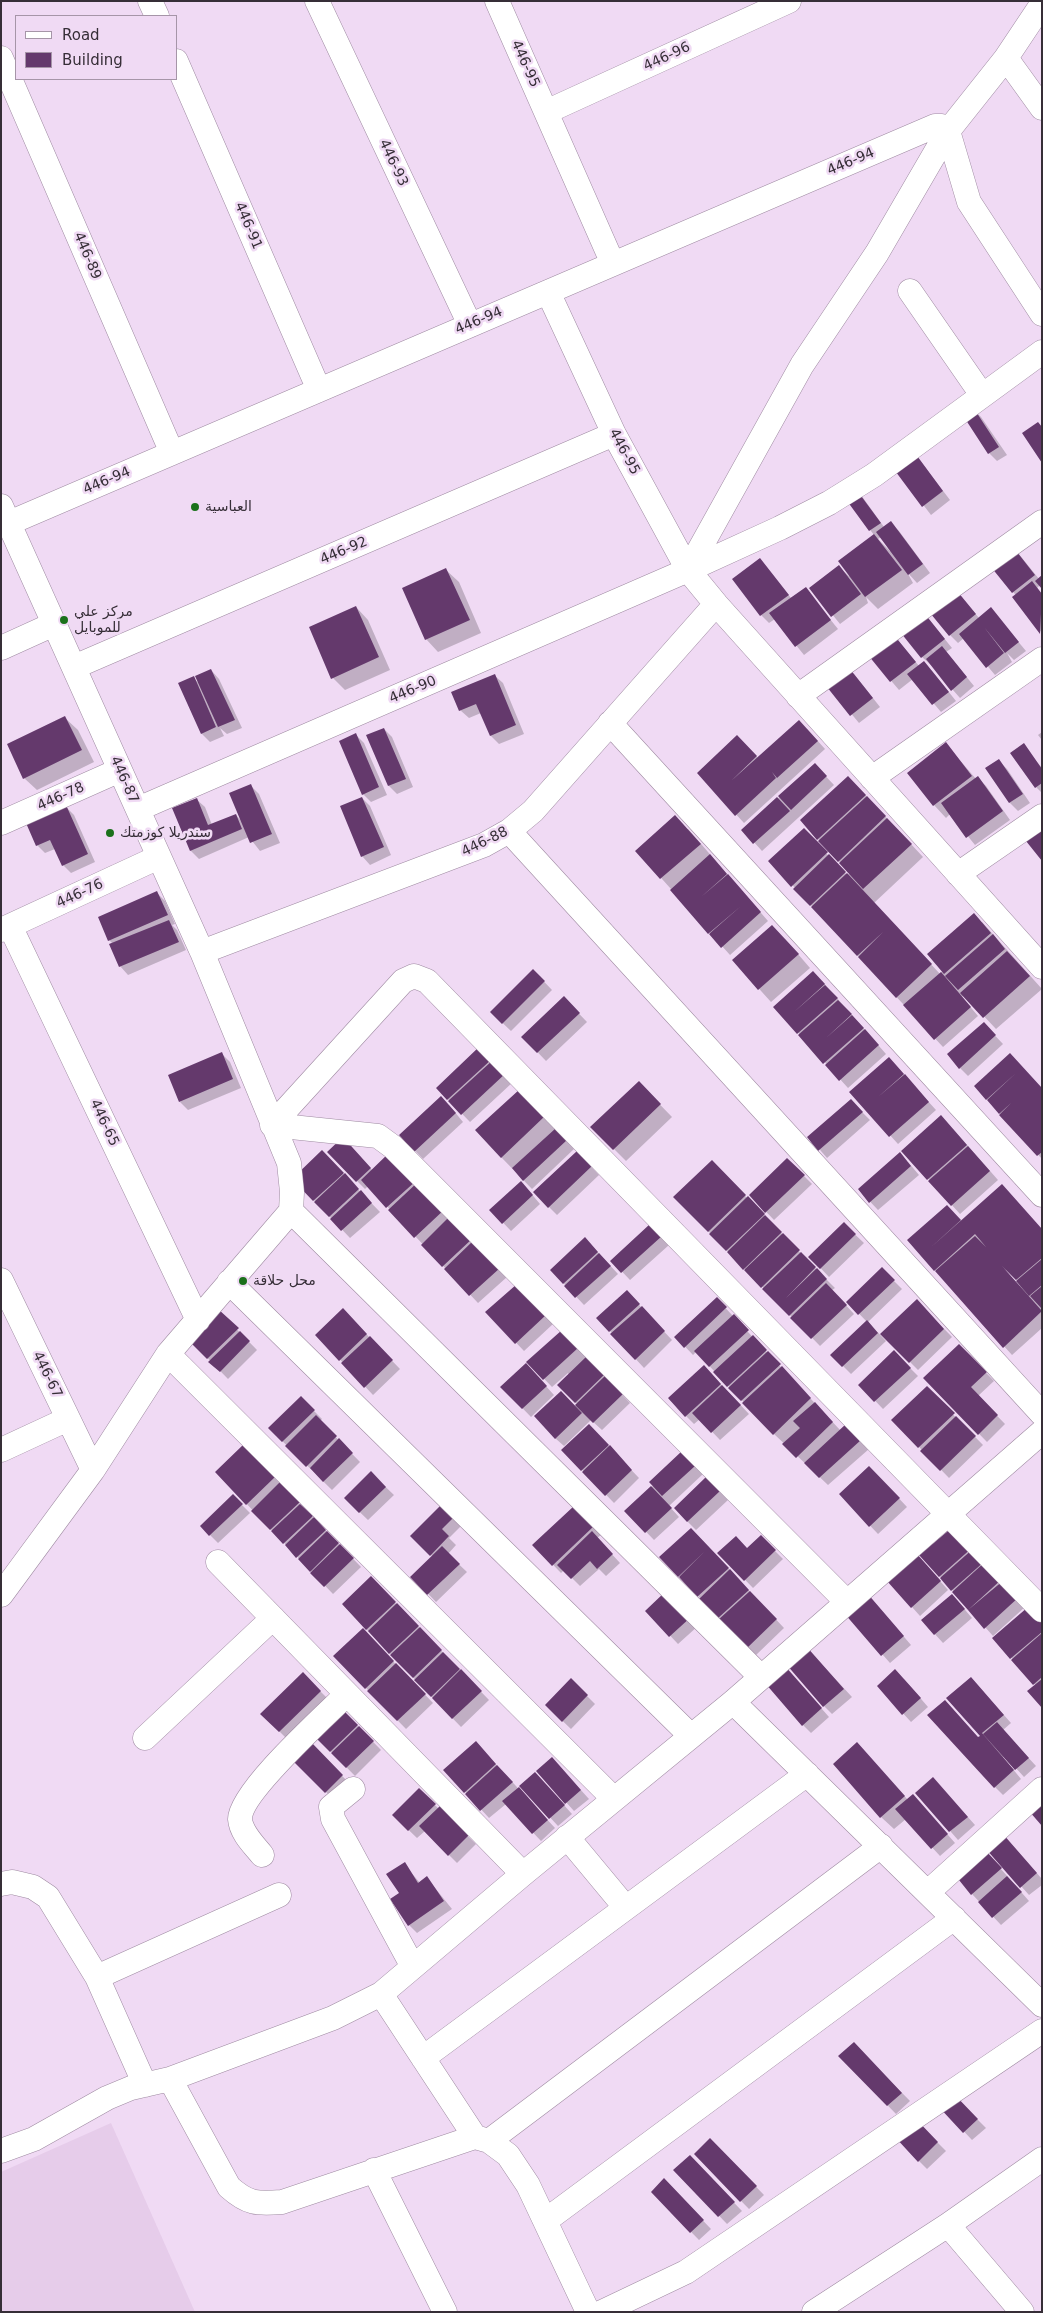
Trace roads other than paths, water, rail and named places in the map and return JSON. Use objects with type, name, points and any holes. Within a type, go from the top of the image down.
[{"type":"street","points":[[150,1],[157,15]]},
{"type":"street","name":"446-93","points":[[317,1],[470,325]]},
{"type":"street","name":"446-95","points":[[497,1],[613,264]]},
{"type":"street","name":"446-96","points":[[546,112],[789,1]]},
{"type":"street","points":[[688,570],[802,365],[877,253],[948,131],[1006,58],[1042,4]]},
{"type":"street","name":"446-89","points":[[1,58],[172,453]]},
{"type":"street","points":[[1006,58],[1042,108]]},
{"type":"street","name":"446-91","points":[[178,66],[319,390]]},
{"type":"street","name":"446-94","points":[[5,515],[172,453],[935,126],[942,126],[948,131]]},
{"type":"street","points":[[948,131],[969,202],[1042,314]]},
{"type":"street","points":[[910,291],[982,395]]},
{"type":"street","name":"446-95","points":[[548,292],[614,434],[688,570],[798,696],[1040,962]]},
{"type":"street","name":"446-90","points":[[138,810],[688,570],[829,503],[874,475],[1042,352]]},
{"type":"street","name":"446-92","points":[[74,667],[614,434]]},
{"type":"street","name":"446-87","points":[[5,515],[202,952],[245,1054],[288,1163],[292,1192],[290,1211]]},
{"type":"street","points":[[798,696],[1042,522]]},
{"type":"street","name":"446-88","points":[[202,952],[484,845],[509,831],[533,811],[716,604]]},
{"type":"street","points":[[1,648],[54,624]]},
{"type":"street","points":[[872,778],[1042,660]]},
{"type":"street","points":[[610,723],[1042,1195]]},
{"type":"street","name":"446-78","points":[[1,824],[120,770]]},
{"type":"street","points":[[958,874],[1042,816]]},
{"type":"street","points":[[509,831],[1042,1414]]},
{"type":"street","name":"446-76","points":[[6,928],[159,857]]},
{"type":"street","name":"446-65","points":[[6,928],[198,1320]]},
{"type":"street","points":[[272,1125],[403,981],[414,976],[427,981],[1042,1610]]},
{"type":"street","points":[[272,1125],[378,1136],[393,1147],[847,1602]]},
{"type":"street","points":[[1,1595],[92,1470],[168,1354],[290,1211],[761,1677]]},
{"type":"street","name":"446-67","points":[[1,1280],[92,1470]]},
{"type":"street","points":[[230,1282],[691,1736]]},
{"type":"street","points":[[168,1354],[614,1799]]},
{"type":"street","points":[[1,1450],[68,1419]]},
{"type":"street","points":[[1,2151],[34,2139],[107,2098],[131,2088],[170,2079],[334,2018],[381,1994],[523,1874],[733,1702],[1042,1432]]},
{"type":"street","points":[[218,1562],[523,1874]]},
{"type":"street","points":[[145,1738],[273,1618]]},
{"type":"street","points":[[262,1855],[244,1832],[240,1821],[241,1812],[248,1798],[269,1772],[347,1694]]},
{"type":"street","points":[[733,1702],[954,1918],[1037,1990]]},
{"type":"street","points":[[423,2058],[807,1774]]},
{"type":"street","points":[[353,1789],[331,1807],[333,1819],[413,1967]]},
{"type":"street","points":[[928,1892],[1042,1789]]},
{"type":"street","points":[[568,1837],[626,1908]]},
{"type":"street","points":[[170,2079],[229,2187],[243,2199],[261,2204],[282,2202],[374,2170],[482,2139],[881,1846]]},
{"type":"street","points":[[1,1884],[12,1882],[32,1887],[48,1897],[97,1977],[145,2084]]},
{"type":"street","points":[[97,1977],[278,1895]]},
{"type":"street","points":[[545,2221],[954,1918]]},
{"type":"street","points":[[381,1994],[423,2058],[482,2139],[508,2155],[528,2185],[588,2312]]},
{"type":"street","points":[[602,2312],[686,2272],[1042,2032]]},
{"type":"street","points":[[814,2312],[948,2224],[1042,2159]]},
{"type":"street","points":[[374,2170],[445,2312]]},
{"type":"street","points":[[948,2224],[1022,2312]]},
{"type":"place","name":"العباسية","points":[[195,507]]},
{"type":"place","name":"مركز علي للموبايل","points":[[64,620]]},
{"type":"place","name":"سندريلا كوزمتك","points":[[110,833]]},
{"type":"place","name":"محل حلاقة","points":[[243,1281]]}]
